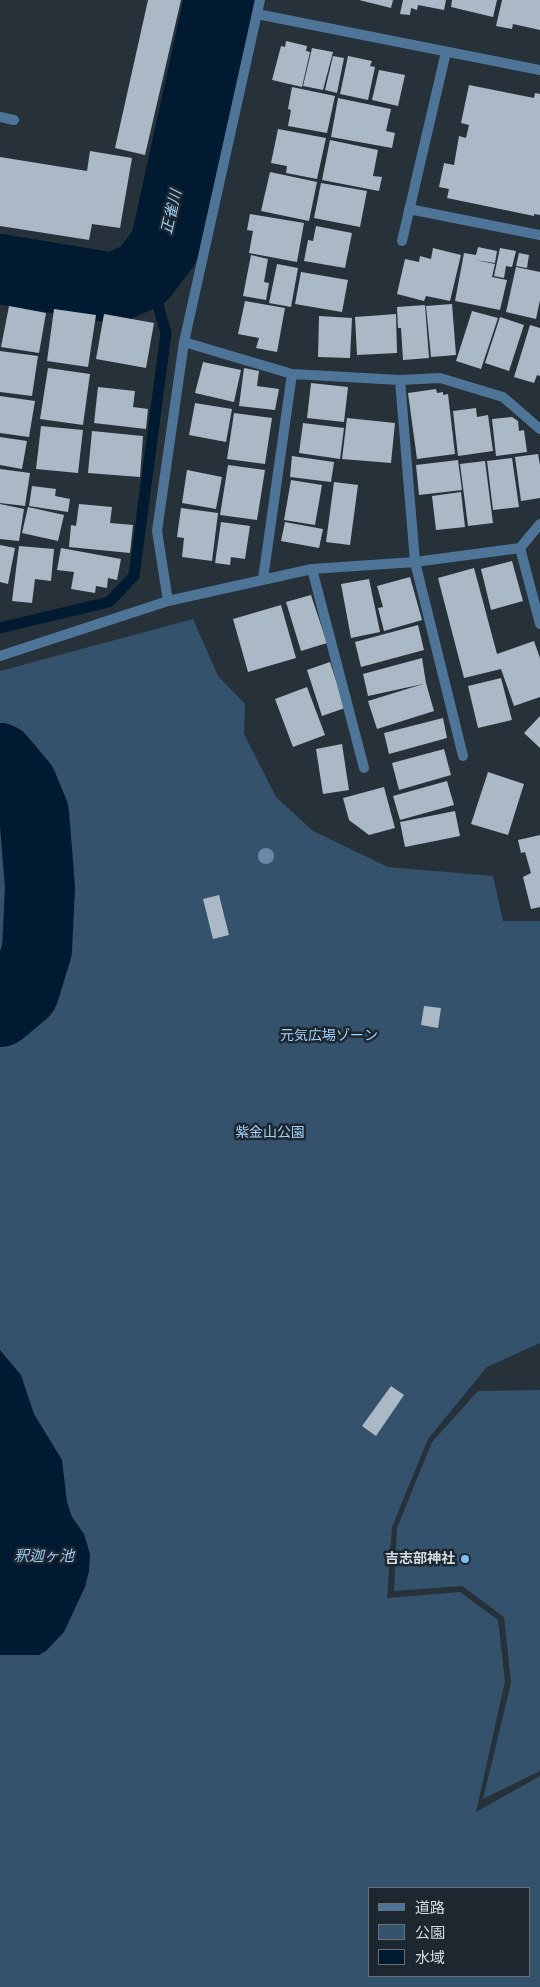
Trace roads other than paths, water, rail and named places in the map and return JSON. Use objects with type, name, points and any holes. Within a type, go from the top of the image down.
[{"type":"street","points":[[168,601],[158,531],[184,342],[260,0]]},
{"type":"street","points":[[257,14],[540,70]]},
{"type":"street","points":[[402,241],[446,52]]},
{"type":"street","points":[[0,117],[14,120]]},
{"type":"street","points":[[409,209],[540,235]]},
{"type":"street","points":[[184,342],[292,374],[400,380],[440,378],[503,397],[540,430]]},
{"type":"street","points":[[264,579],[292,374]]},
{"type":"street","points":[[400,380],[415,562],[464,756]]},
{"type":"street","points":[[0,656],[168,601],[312,569],[415,562],[520,548],[540,524]]},
{"type":"street","points":[[520,548],[540,624]]},
{"type":"street","points":[[312,569],[364,768]]},
{"type":"water","name":"釈迦ヶ池","points":[[0,1350],[21,1375],[34,1414],[62,1460],[67,1502],[72,1517],[84,1534],[90,1554],[89,1571],[85,1587],[64,1632],[46,1651],[39,1655],[0,1655]]},
{"type":"waterway","name":"正雀川","points":[[0,269],[114,288],[143,275],[165,246],[219,0]]},
{"type":"waterway","points":[[0,628],[109,602],[134,576],[166,333],[158,305]]},
{"type":"waterway","points":[[0,758],[22,784],[34,813],[40,887],[37,950],[24,992],[0,1012]]},
{"type":"place","name":"吉志部神社","points":[[465,1559]]},
{"type":"park label","name":"元気広場ゾーン","points":[[329,1036]]},
{"type":"park label","name":"紫金山公園","points":[[270,1133]]}]
